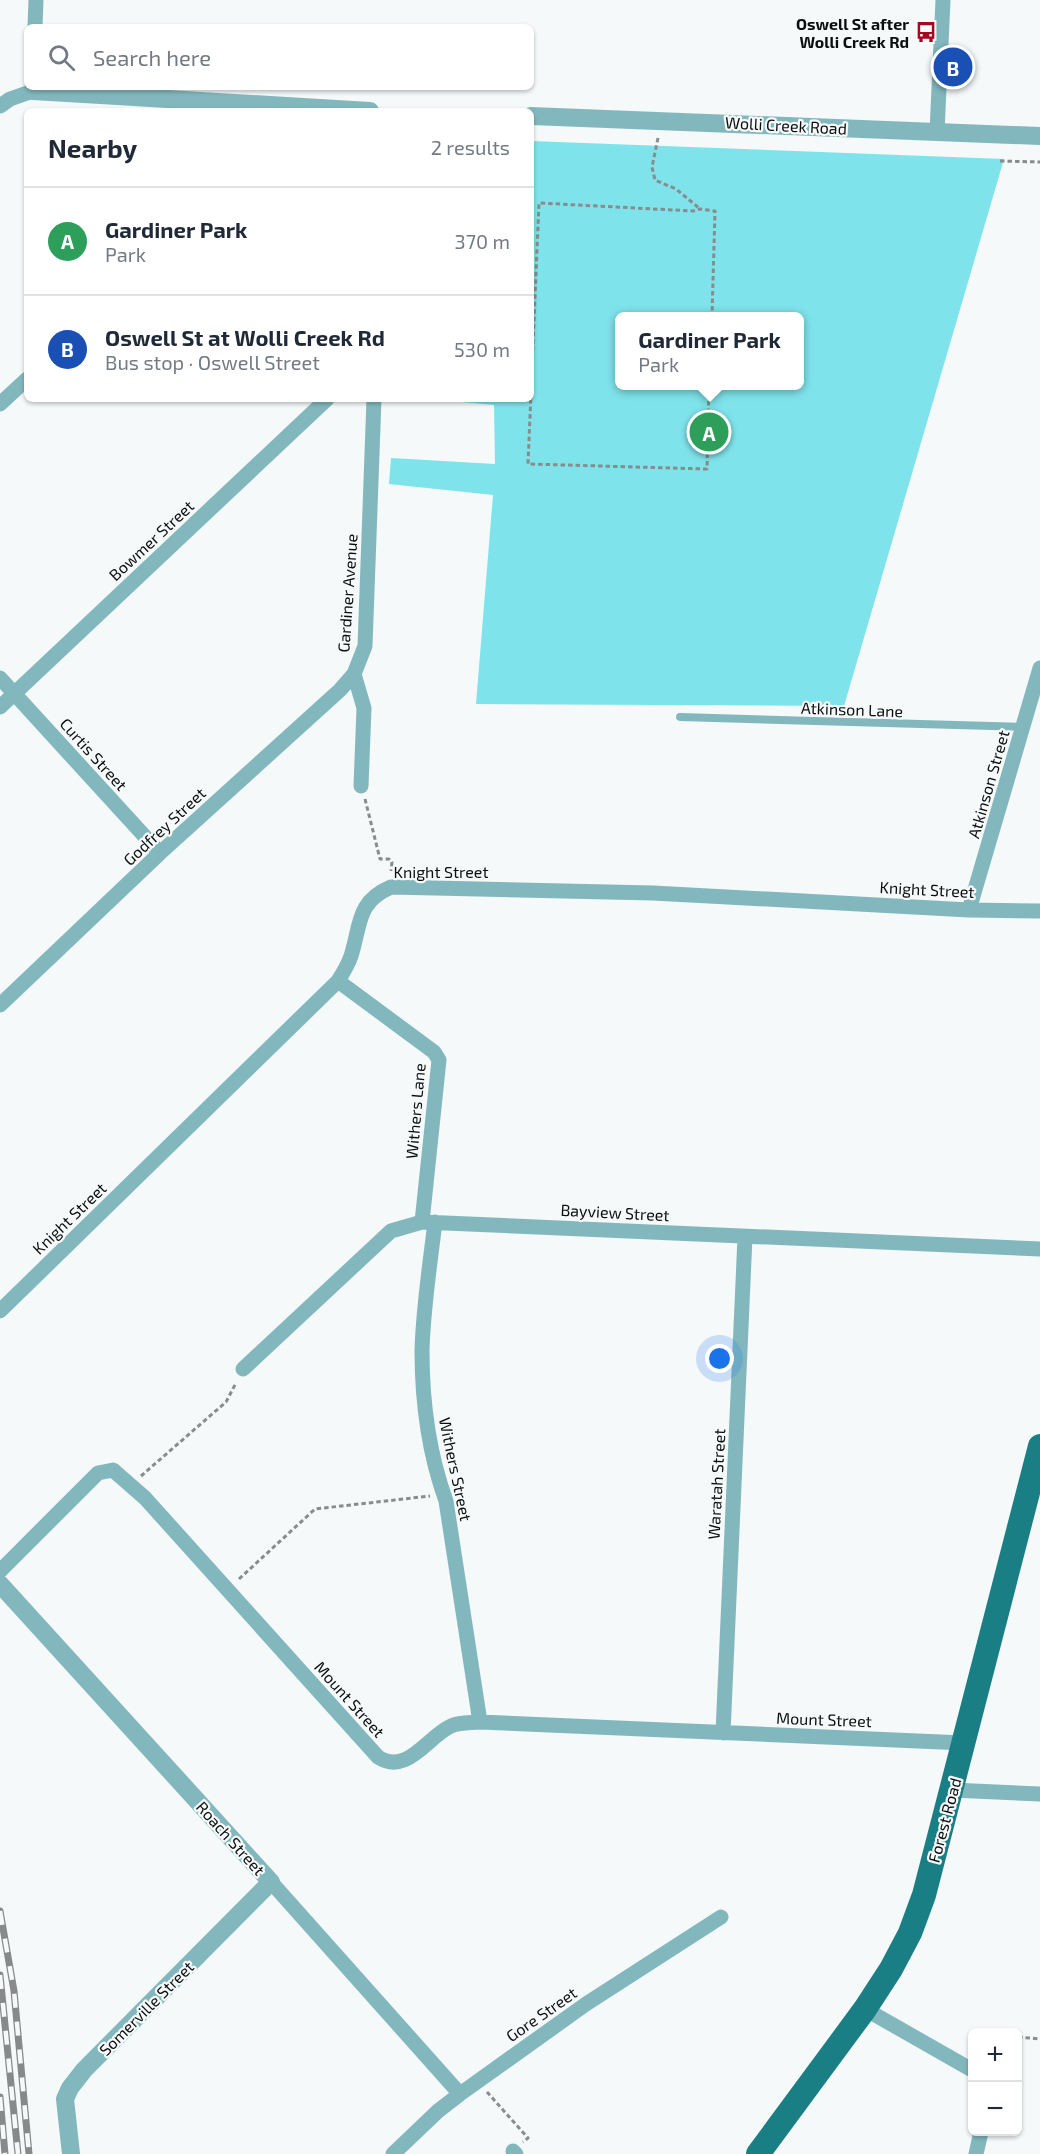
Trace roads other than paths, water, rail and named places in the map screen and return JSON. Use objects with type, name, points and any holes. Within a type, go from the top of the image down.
[{"type":"main road","name":"Forest Road","points":[[759,2154],[865,2008],[910,1933],[924,1894],[964,1743],[1032,1511],[1040,1446]]},
{"type":"street","points":[[35,24],[36,0]]},
{"type":"street","points":[[937,132],[943,0]]},
{"type":"street","points":[[0,106],[32,90]]},
{"type":"street","points":[[47,90],[290,108]]},
{"type":"street","name":"Wolli Creek Road","points":[[534,116],[1040,136]]},
{"type":"street","points":[[0,404],[24,382]]},
{"type":"street","name":"Bowmer Street","points":[[0,707],[324,402]]},
{"type":"street","name":"Gardiner Avenue","points":[[361,786],[364,708],[354,674],[364,646],[374,402]]},
{"type":"street","name":"Atkinson Street","points":[[969,910],[1040,668]]},
{"type":"street","name":"Godfrey Street","points":[[0,1005],[160,853],[340,690],[354,674]]},
{"type":"street","name":"Curtis Street","points":[[0,678],[160,853]]},
{"type":"street","name":"Knight Street","points":[[0,1311],[338,981],[350,958],[361,913],[374,897],[391,887],[652,893],[969,910],[1040,911]]},
{"type":"street","name":"Withers Lane","points":[[338,981],[434,1052],[439,1060],[428,1222]]},
{"type":"street","name":"Bayview Street","points":[[243,1369],[391,1231],[428,1222],[1040,1249]]},
{"type":"street","name":"Withers Street","points":[[428,1222],[422,1352],[425,1407],[435,1469],[443,1494],[480,1722]]},
{"type":"street","name":"Waratah Street","points":[[723,1733],[745,1237]]},
{"type":"street","name":"Mount Street","points":[[0,1571],[98,1473],[113,1470],[146,1497],[382,1760],[394,1764],[402,1762],[454,1724],[480,1722],[964,1743]]},
{"type":"street","name":"Roach Street","points":[[0,1584],[272,1882],[460,2094]]},
{"type":"street","points":[[952,1790],[1040,1794]]},
{"type":"street","name":"Somerville Street","points":[[71,2154],[65,2099],[70,2088],[84,2070],[272,1882]]},
{"type":"street","name":"Gore Street","points":[[393,2154],[438,2111],[460,2094],[586,2004],[721,1917]]},
{"type":"street","points":[[865,2008],[968,2068]]},
{"type":"street","points":[[976,2154],[980,2136]]},
{"type":"lane","name":"Atkinson Lane","points":[[680,717],[1023,727]]},
{"type":"railway","points":[[0,1911],[14,1991],[29,2154]]},
{"type":"railway","points":[[0,1975],[18,2154]]},
{"type":"railway","points":[[0,2097],[5,2154]]},
{"type":"place","name":"Oswell St after Wolli Creek Rd","points":[[926,32]]},
{"type":"place","name":"Oswell St at Wolli Creek Rd","points":[[953,67]]},
{"type":"place","name":"Gardiner Park","points":[[709,432]]}]
